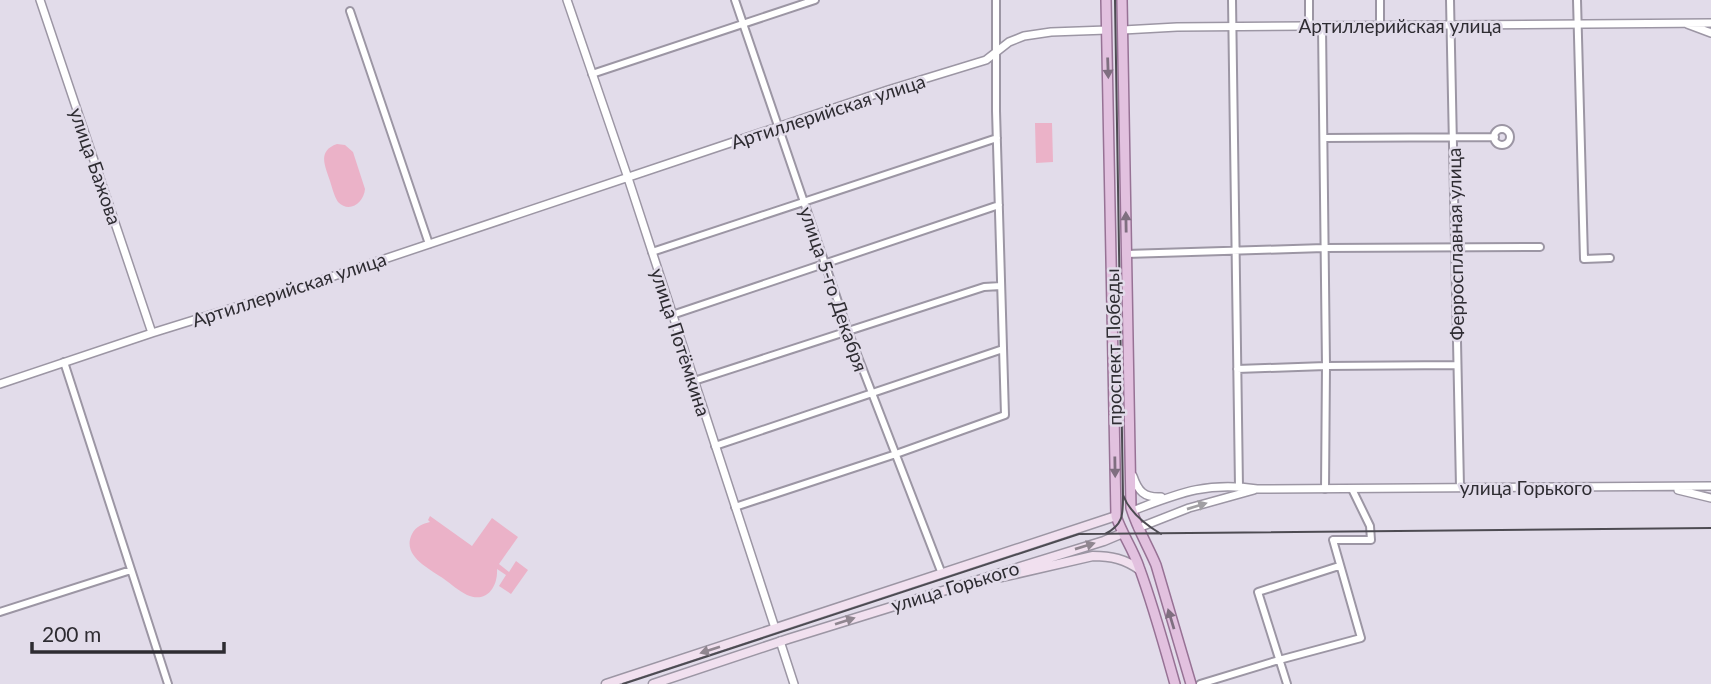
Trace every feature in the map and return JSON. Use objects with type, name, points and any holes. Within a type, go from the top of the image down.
[{"type":"main road","name":"проспект Победы","points":[[1106,0],[1116,516],[1140,570],[1175,684]]},
{"type":"main road","name":"проспект Победы","points":[[1122,0],[1132,511],[1156,565],[1191,684]]},
{"type":"main road","name":"Артиллерийская улица","points":[[1107,30],[1123,30]]},
{"type":"main road","name":"улица Горького","points":[[606,684],[1132,511]]},
{"type":"main road","name":"улица Горького","points":[[653,684],[1138,528]]},
{"type":"main road","points":[[985,577],[1004,577],[1093,556],[1121,559],[1140,570]]},
{"type":"main road","points":[[886,592],[890,606]]},
{"type":"main road","name":"улица Потёмкина","points":[[775,628],[780,641]]},
{"type":"street","name":"улица Бажова","points":[[40,0],[152,333]]},
{"type":"street","name":"улица Потёмкина","points":[[567,0],[775,628]]},
{"type":"street","name":"улица 5-го Декабря","points":[[735,0],[824,265],[942,574]]},
{"type":"street","points":[[592,74],[815,0]]},
{"type":"street","points":[[735,507],[1005,415],[996,0]]},
{"type":"street","points":[[1232,0],[1239,486]]},
{"type":"street","points":[[1309,0],[1309,26]]},
{"type":"street","points":[[1380,0],[1380,26]]},
{"type":"street","name":"Ферросплавная улица","points":[[1450,0],[1460,487]]},
{"type":"street","points":[[1577,0],[1584,259],[1610,258]]},
{"type":"street","points":[[350,11],[429,244]]},
{"type":"street","name":"Артиллерийская улица","points":[[1683,23],[1711,33]]},
{"type":"street","name":"Артиллерийская улица","points":[[1123,30],[1711,23]]},
{"type":"street","points":[[1322,26],[1325,489]]},
{"type":"street","name":"Артиллерийская улица","points":[[0,384],[986,60],[1010,42],[1034,34],[1107,30]]},
{"type":"street","points":[[1324,138],[1495,137]]},
{"type":"street","points":[[652,252],[997,138]]},
{"type":"street","points":[[673,315],[999,205]]},
{"type":"street","points":[[1126,254],[1324,248],[1540,247]]},
{"type":"street","points":[[694,381],[984,287],[1001,286]]},
{"type":"street","points":[[715,446],[1003,349]]},
{"type":"street","points":[[64,362],[168,684]]},
{"type":"street","points":[[1237,369],[1457,365]]},
{"type":"street","name":"улица Горького","points":[[1130,469],[1137,488],[1143,494],[1152,498],[1172,496]]},
{"type":"street","name":"улица Горького","points":[[1132,511],[1206,487],[1352,489],[1711,486]]},
{"type":"street","points":[[1667,487],[1711,498]]},
{"type":"street","name":"улица Горького","points":[[1138,528],[1189,508],[1256,489]]},
{"type":"street","points":[[1200,684],[1361,638],[1333,540],[1371,540],[1370,526],[1352,489]]},
{"type":"street","points":[[1287,684],[1258,592],[1339,566]]},
{"type":"street","points":[[0,612],[131,569]]},
{"type":"street","name":"улица Потёмкина","points":[[780,641],[793,684]]},
{"type":"shaded area","points":[[1035,123],[1052,123],[1053,162],[1036,163]]},
{"type":"shaded area","points":[[337,144],[345,145],[353,152],[365,189],[362,198],[352,207],[338,202],[325,165],[327,151]]},
{"type":"shaded area","points":[[430,516],[472,546],[492,518],[518,537],[499,564],[509,572],[516,561],[528,570],[511,594],[499,586],[506,575],[497,569],[496,581],[490,591],[481,597],[474,597],[461,592],[419,561],[410,549],[410,542],[416,529],[430,522]]},
{"type":"tram line","points":[[1105,534],[1119,523],[1123,503],[1115,0]]},
{"type":"tram line","points":[[1123,495],[1129,507],[1161,534]]},
{"type":"tram line","points":[[623,684],[1079,534],[1711,528]]}]
